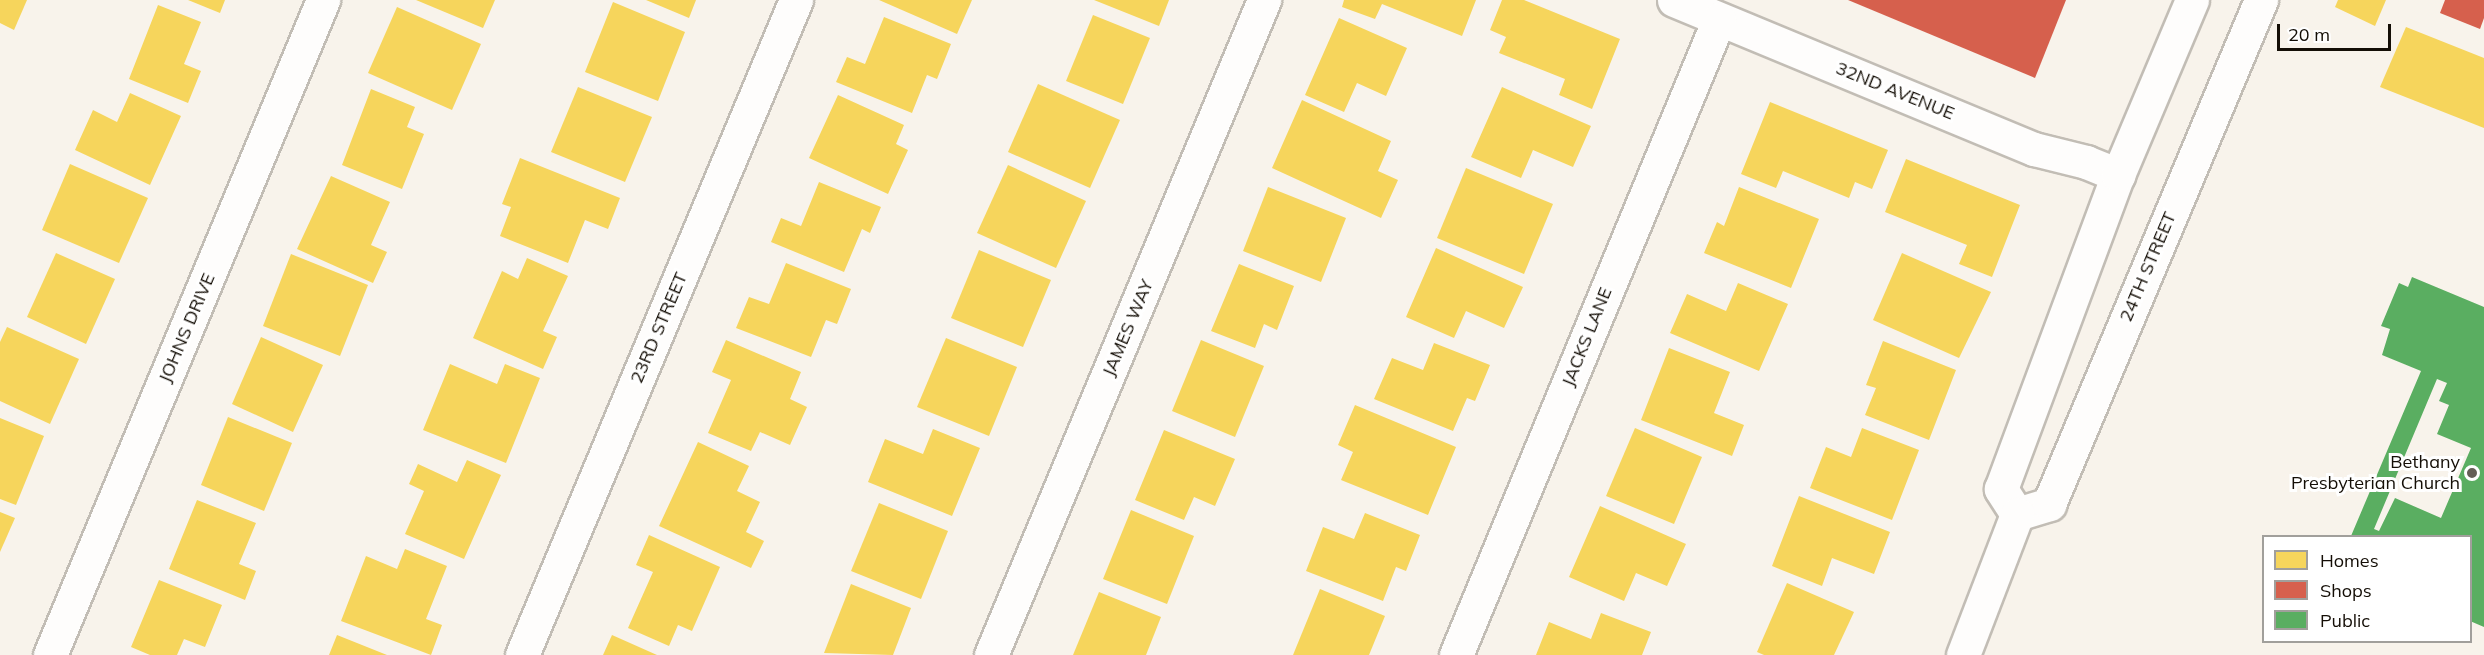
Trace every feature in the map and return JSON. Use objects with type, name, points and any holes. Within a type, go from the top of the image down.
[{"type":"street","name":"JOHNS DRIVE","points":[[50,655],[323,0]]},
{"type":"street","name":"23RD STREET","points":[[522,655],[796,0]]},
{"type":"street","name":"JAMES WAY","points":[[991,655],[1264,0]]},
{"type":"street","name":"32ND AVENUE","points":[[1674,0],[2034,148],[2086,162],[2118,175]]},
{"type":"street","points":[[1963,655],[2017,514],[2001,489],[2118,175],[2192,0]]},
{"type":"street","name":"24TH STREET","points":[[2017,514],[2049,504],[2261,0]]},
{"type":"street","name":"JACKS LANE","points":[[1456,655],[1719,19]]},
{"type":"building: Homes","points":[[0,0],[27,0],[14,30],[0,23]]},
{"type":"building: Homes","points":[[188,0],[225,0],[220,13]]},
{"type":"building: Homes","points":[[416,0],[495,0],[483,28]]},
{"type":"building: Homes","points":[[646,0],[696,0],[689,18]]},
{"type":"building: Homes","points":[[879,0],[972,0],[957,34]]},
{"type":"building: Homes","points":[[1094,0],[1169,0],[1159,26]]},
{"type":"building: Homes","points":[[1344,0],[1476,0],[1462,36],[1382,4],[1375,19],[1342,7]]},
{"type":"building: Homes","points":[[1502,0],[1524,0],[1620,39],[1592,109],[1559,95],[1565,79],[1499,53],[1506,37],[1490,30]]},
{"type":"building: Homes","points":[[2338,0],[2386,0],[2375,26],[2335,7]]},
{"type":"building: Homes","points":[[613,2],[685,32],[658,101],[585,72]]},
{"type":"building: Homes","points":[[158,5],[201,22],[184,64],[201,71],[188,103],[129,79]]},
{"type":"building: Homes","points":[[397,7],[481,44],[452,110],[368,73]]},
{"type":"building: Homes","points":[[1093,15],[1150,38],[1123,104],[1066,81]]},
{"type":"building: Homes","points":[[884,17],[951,44],[937,79],[927,75],[912,113],[836,82],[847,57],[865,64]]},
{"type":"building: Homes","points":[[1339,18],[1407,48],[1386,96],[1357,83],[1344,112],[1305,95]]},
{"type":"building: Homes","points":[[2406,27],[2484,58],[2484,128],[2380,87]]},
{"type":"building: Homes","points":[[1038,84],[1120,120],[1090,188],[1008,152]]},
{"type":"building: Homes","points":[[578,87],[652,117],[625,182],[551,152]]},
{"type":"building: Homes","points":[[1502,87],[1591,126],[1573,167],[1533,150],[1521,178],[1471,157]]},
{"type":"building: Homes","points":[[371,89],[415,107],[407,127],[424,134],[402,189],[342,165]]},
{"type":"building: Homes","points":[[130,93],[181,116],[150,185],[75,150],[93,110],[117,122]]},
{"type":"building: Homes","points":[[838,95],[904,125],[896,144],[908,150],[888,194],[809,158]]},
{"type":"building: Homes","points":[[1302,100],[1391,141],[1378,171],[1398,180],[1381,218],[1272,168]]},
{"type":"building: Homes","points":[[1770,102],[1888,150],[1872,189],[1855,182],[1849,198],[1783,171],[1776,188],[1741,174]]},
{"type":"building: Homes","points":[[520,158],[620,198],[608,229],[585,220],[568,263],[500,236],[511,207],[502,204]]},
{"type":"building: Homes","points":[[1906,159],[2020,205],[1992,277],[1959,264],[1967,245],[1885,212]]},
{"type":"building: Homes","points":[[70,164],[148,198],[119,263],[42,230]]},
{"type":"building: Homes","points":[[1008,165],[1086,201],[1056,268],[977,233]]},
{"type":"building: Homes","points":[[1466,168],[1553,204],[1524,274],[1437,238]]},
{"type":"building: Homes","points":[[331,176],[390,202],[371,245],[387,252],[373,283],[297,249]]},
{"type":"building: Homes","points":[[819,182],[881,207],[870,233],[862,229],[844,272],[771,242],[781,218],[801,226]]},
{"type":"building: Homes","points":[[1268,187],[1346,218],[1321,282],[1243,251]]},
{"type":"building: Homes","points":[[1739,187],[1819,219],[1791,288],[1704,253],[1717,222],[1724,226]]},
{"type":"building: Homes","points":[[1436,248],[1523,287],[1504,328],[1466,311],[1454,338],[1406,317]]},
{"type":"building: Homes","points":[[979,250],[1051,280],[1023,347],[951,318]]},
{"type":"building: Homes","points":[[56,253],[115,279],[86,344],[27,317]]},
{"type":"building: Homes","points":[[1902,253],[1991,292],[1959,358],[1873,320]]},
{"type":"building: Homes","points":[[291,254],[368,285],[340,356],[263,326]]},
{"type":"building: Homes","points":[[527,258],[568,276],[543,331],[557,337],[543,369],[473,338],[502,271],[518,279]]},
{"type":"building: Homes","points":[[786,263],[851,289],[837,324],[826,320],[811,357],[736,328],[749,297],[769,304]]},
{"type":"building: Homes","points":[[1239,264],[1294,286],[1277,330],[1264,324],[1255,348],[1211,331]]},
{"type":"building: Homes","points":[[1738,283],[1788,304],[1759,371],[1670,333],[1687,294],[1726,311]]},
{"type":"building: Homes","points":[[7,327],[79,359],[50,424],[0,401],[0,342]]},
{"type":"building: Homes","points":[[261,337],[323,365],[293,432],[232,404]]},
{"type":"building: Homes","points":[[946,338],[1017,367],[989,436],[917,407]]},
{"type":"building: Homes","points":[[726,340],[801,372],[790,399],[807,407],[790,445],[760,432],[751,451],[708,433],[731,380],[712,372]]},
{"type":"building: Homes","points":[[1201,340],[1264,366],[1235,437],[1172,411]]},
{"type":"building: Homes","points":[[1883,341],[1956,370],[1929,440],[1865,415],[1876,388],[1866,385]]},
{"type":"building: Homes","points":[[1434,343],[1490,365],[1475,401],[1467,398],[1453,431],[1374,399],[1392,358],[1423,370]]},
{"type":"building: Homes","points":[[1669,348],[1730,372],[1714,413],[1744,425],[1732,456],[1641,420]]},
{"type":"building: Homes","points":[[450,364],[497,384],[505,364],[540,378],[506,463],[423,430]]},
{"type":"building: Homes","points":[[1355,405],[1456,447],[1428,515],[1341,480],[1353,452],[1338,445]]},
{"type":"building: Homes","points":[[228,417],[292,443],[264,511],[201,485]]},
{"type":"building: Homes","points":[[0,418],[44,436],[16,505],[0,499]]},
{"type":"building: Homes","points":[[1635,428],[1702,457],[1674,524],[1606,496]]},
{"type":"building: Homes","points":[[1862,428],[1919,450],[1892,520],[1810,488],[1826,447],[1851,457]]},
{"type":"building: Homes","points":[[933,429],[980,448],[952,516],[868,482],[885,439],[923,454]]},
{"type":"building: Homes","points":[[1164,430],[1235,459],[1215,506],[1194,497],[1184,520],[1135,500]]},
{"type":"building: Homes","points":[[698,442],[749,466],[737,491],[760,502],[746,532],[764,541],[751,568],[659,526]]},
{"type":"building: Homes","points":[[467,460],[501,475],[464,559],[405,534],[424,491],[409,484],[418,464],[457,482]]},
{"type":"building: Homes","points":[[1799,496],[1890,532],[1874,574],[1832,558],[1822,586],[1772,566]]},
{"type":"building: Homes","points":[[197,500],[256,523],[239,564],[256,571],[245,600],[169,569]]},
{"type":"building: Homes","points":[[879,503],[948,531],[921,599],[851,571]]},
{"type":"building: Homes","points":[[1600,506],[1686,544],[1667,586],[1636,573],[1624,601],[1569,577]]},
{"type":"building: Homes","points":[[1131,510],[1194,536],[1167,604],[1103,579]]},
{"type":"building: Homes","points":[[0,512],[15,518],[0,552]]},
{"type":"building: Homes","points":[[1365,513],[1420,535],[1406,571],[1396,567],[1383,601],[1306,571],[1323,527],[1354,539]]},
{"type":"building: Homes","points":[[649,535],[720,567],[692,631],[678,625],[669,646],[628,628],[653,572],[636,565]]},
{"type":"building: Homes","points":[[405,549],[447,566],[426,619],[442,625],[431,655],[341,621],[366,556],[397,569]]},
{"type":"building: Homes","points":[[159,580],[222,605],[205,647],[184,639],[177,655],[150,655],[131,647]]},
{"type":"building: Homes","points":[[1787,583],[1854,612],[1834,655],[1764,655],[1757,652]]},
{"type":"building: Homes","points":[[851,584],[911,608],[893,655],[824,653]]},
{"type":"building: Homes","points":[[1320,589],[1385,616],[1369,655],[1293,655]]},
{"type":"building: Homes","points":[[1099,592],[1161,617],[1146,655],[1073,655]]},
{"type":"building: Homes","points":[[1601,613],[1651,632],[1642,655],[1536,655],[1549,622],[1591,639]]},
{"type":"building: Homes","points":[[337,635],[387,655],[329,655]]},
{"type":"building: Homes","points":[[612,635],[657,655],[603,655]]},
{"type":"building: Shops","points":[[1848,0],[2066,0],[2035,78]]},
{"type":"building: Shops","points":[[2445,0],[2484,0],[2484,18],[2480,29],[2440,13]]},
{"type":"building: Public","name":"Bethany Presbyterian Church","points":[[2412,277],[2484,307],[2484,627],[2472,622],[2472,535],[2351,535],[2421,371],[2382,355],[2390,329],[2381,326],[2399,283],[2408,287]],"holes":[[[2437,379],[2447,383],[2439,401],[2449,405],[2437,434],[2471,448],[2441,518],[2395,498],[2379,531],[2374,529]]]},
{"type":"place","name":"Bethany Presbyterian Church","points":[[2472,473]]}]
